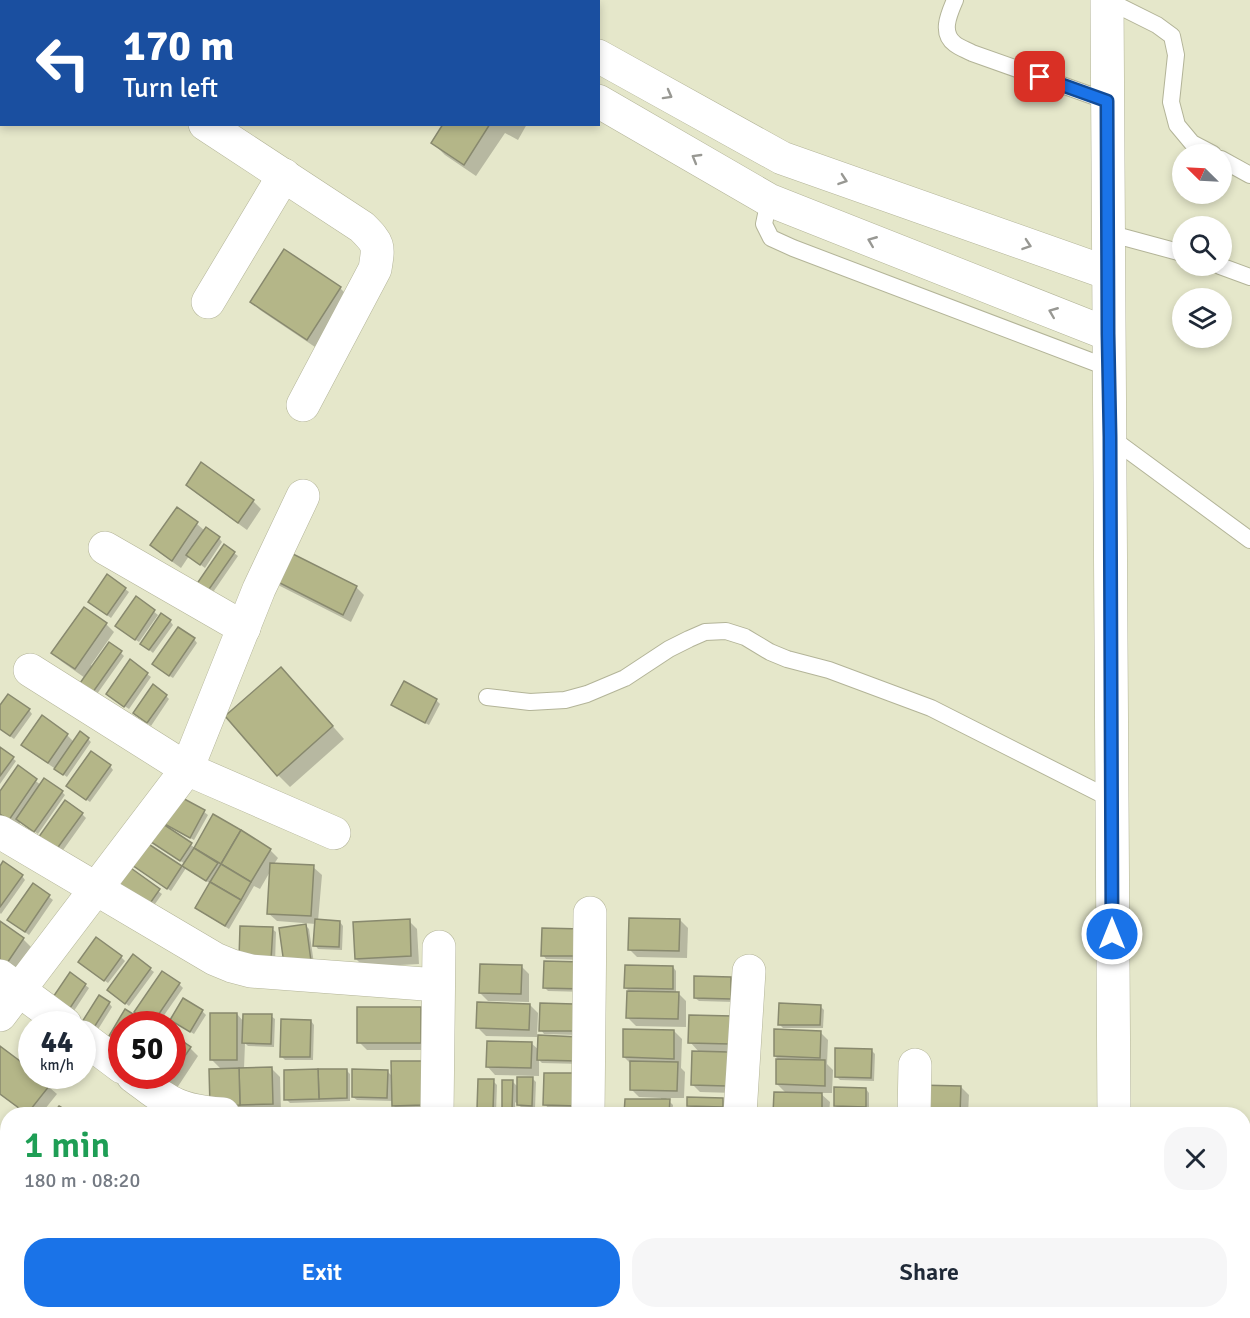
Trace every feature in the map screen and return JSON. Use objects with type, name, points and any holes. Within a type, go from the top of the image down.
[{"type":"street","points":[[1107,0],[1114,1107]]},
{"type":"street","points":[[600,57],[782,158],[1108,273]]},
{"type":"street","points":[[634,76],[607,106],[769,200],[1108,334]]},
{"type":"street","points":[[208,126],[362,227],[375,240],[378,250],[375,269],[303,405]]},
{"type":"street","points":[[208,302],[284,175]]},
{"type":"street","points":[[39,1011],[6,994],[95,887],[187,769],[259,589],[303,496]]},
{"type":"street","points":[[105,548],[243,628]]},
{"type":"street","points":[[30,670],[187,769],[334,833]]},
{"type":"street","points":[[0,832],[215,959],[232,966],[251,971],[438,985]]},
{"type":"street","points":[[588,1107],[590,914]]},
{"type":"street","points":[[437,1107],[439,947]]},
{"type":"street","points":[[740,1107],[749,970]]},
{"type":"street","points":[[914,1107],[915,1065]]},
{"type":"street","points":[[151,1089],[164,1099],[183,1107]]},
{"type":"lane","points":[[955,0],[948,17],[946,32],[953,43],[972,53],[1107,101]]},
{"type":"lane","points":[[1107,0],[1158,25],[1172,36],[1176,55],[1171,102],[1177,125],[1194,144]]},
{"type":"lane","points":[[1232,165],[1250,175]]},
{"type":"lane","points":[[769,200],[764,224],[771,238],[1109,368]]},
{"type":"lane","points":[[1108,233],[1172,251]]},
{"type":"lane","points":[[1232,270],[1250,277]]},
{"type":"lane","points":[[1110,437],[1250,540]]},
{"type":"lane","points":[[487,696],[530,702],[565,699],[586,694],[625,678],[688,639],[705,633],[726,631],[746,637],[779,656],[829,670],[932,708],[1111,799]]},
{"type":"building","points":[[442,126],[489,126],[464,165],[431,143]]},
{"type":"building","points":[[284,249],[341,287],[307,340],[250,302]]},
{"type":"building","points":[[201,462],[254,500],[238,523],[186,485]]},
{"type":"building","points":[[177,507],[198,522],[172,561],[150,545]]},
{"type":"building","points":[[206,527],[220,537],[200,565],[186,555]]},
{"type":"building","points":[[224,544],[235,552],[205,595],[194,588]]},
{"type":"building","points":[[285,550],[357,586],[343,615],[270,578]]},
{"type":"building","points":[[107,574],[126,588],[107,615],[88,602]]},
{"type":"building","points":[[136,596],[155,610],[135,640],[115,626]]},
{"type":"building","points":[[84,607],[107,623],[75,669],[51,653]]},
{"type":"building","points":[[161,613],[171,620],[149,650],[140,644]]},
{"type":"building","points":[[178,627],[195,638],[169,676],[152,664]]},
{"type":"building","points":[[109,642],[122,651],[93,692],[80,683]]},
{"type":"building","points":[[130,659],[148,673],[124,707],[106,694]]},
{"type":"building","points":[[281,667],[333,726],[277,776],[225,716]]},
{"type":"building","points":[[404,681],[437,699],[425,723],[391,705]]},
{"type":"building","points":[[153,684],[167,695],[147,723],[133,713]]},
{"type":"building","points":[[8,694],[30,709],[10,736],[0,729],[0,705]]},
{"type":"building","points":[[42,715],[68,734],[48,763],[21,745]]},
{"type":"building","points":[[80,731],[89,738],[63,775],[54,769]]},
{"type":"building","points":[[0,747],[14,757],[0,776]]},
{"type":"building","points":[[91,751],[111,765],[86,800],[66,786]]},
{"type":"building","points":[[18,765],[37,779],[9,820],[0,814],[0,791]]},
{"type":"building","points":[[44,778],[63,791],[34,832],[16,819]]},
{"type":"building","points":[[175,794],[205,810],[190,838],[161,822]]},
{"type":"building","points":[[65,800],[83,813],[56,850],[38,838]]},
{"type":"building","points":[[213,814],[241,830],[221,864],[194,848]]},
{"type":"building","points":[[157,820],[192,843],[180,861],[145,838]]},
{"type":"building","points":[[241,830],[271,849],[251,882],[221,864]]},
{"type":"building","points":[[147,843],[182,866],[167,889],[132,865]]},
{"type":"building","points":[[194,848],[218,863],[206,881],[182,866]]},
{"type":"building","points":[[3,861],[23,875],[0,907],[0,866]]},
{"type":"building","points":[[270,863],[314,865],[311,916],[267,914]]},
{"type":"building","points":[[221,864],[251,882],[241,900],[210,882]]},
{"type":"building","points":[[128,866],[160,889],[144,912],[112,889]]},
{"type":"building","points":[[210,882],[241,900],[225,926],[195,908]]},
{"type":"building","points":[[33,883],[50,895],[25,932],[7,920]]},
{"type":"building","points":[[629,918],[680,919],[679,951],[628,950]]},
{"type":"building","points":[[315,919],[340,921],[339,947],[313,946]]},
{"type":"building","points":[[410,919],[411,956],[355,959],[353,922]]},
{"type":"building","points":[[0,921],[24,938],[1,972],[0,971]]},
{"type":"building","points":[[306,924],[311,961],[284,964],[279,928]]},
{"type":"building","points":[[240,926],[273,927],[271,960],[239,959]]},
{"type":"building","points":[[542,928],[582,929],[582,956],[541,956]]},
{"type":"building","points":[[96,937],[122,956],[104,981],[78,962]]},
{"type":"building","points":[[133,954],[151,968],[125,1004],[107,990]]},
{"type":"building","points":[[544,961],[584,962],[583,989],[543,988]]},
{"type":"building","points":[[480,964],[522,965],[521,994],[479,993]]},
{"type":"building","points":[[625,965],[673,966],[673,989],[624,988]]},
{"type":"building","points":[[162,971],[180,983],[161,1011],[135,1011]]},
{"type":"building","points":[[70,972],[86,984],[68,1011],[55,1011],[47,1006]]},
{"type":"building","points":[[694,976],[731,977],[731,999],[694,998]]},
{"type":"building","points":[[627,991],[679,992],[678,1019],[626,1018]]},
{"type":"building","points":[[99,995],[110,1002],[96,1024],[96,1011],[89,1011]]},
{"type":"building","points":[[183,998],[203,1010],[190,1032],[186,1030],[186,1011],[175,1011]]},
{"type":"building","points":[[477,1002],[530,1004],[529,1030],[476,1028]]},
{"type":"building","points":[[540,1003],[574,1004],[573,1031],[539,1031]]},
{"type":"building","points":[[779,1003],[821,1005],[820,1025],[778,1025]]},
{"type":"building","points":[[357,1007],[421,1007],[421,1043],[357,1043]]},
{"type":"building","points":[[210,1013],[237,1013],[237,1060],[210,1060]]},
{"type":"building","points":[[243,1014],[272,1014],[271,1044],[242,1043]]},
{"type":"building","points":[[689,1015],[732,1016],[730,1044],[688,1043]]},
{"type":"building","points":[[281,1019],[311,1020],[310,1057],[280,1057]]},
{"type":"building","points":[[623,1029],[674,1030],[674,1059],[623,1057]]},
{"type":"building","points":[[774,1029],[821,1031],[820,1058],[774,1056]]},
{"type":"building","points":[[538,1035],[579,1037],[578,1061],[537,1060]]},
{"type":"building","points":[[108,1038],[108,1049],[103,1046]]},
{"type":"building","points":[[487,1041],[532,1042],[531,1068],[486,1067]]},
{"type":"building","points":[[186,1044],[191,1047],[186,1054]]},
{"type":"building","points":[[0,1046],[18,1060],[18,1089],[47,1089],[33,1107],[18,1107],[0,1094]]},
{"type":"building","points":[[835,1048],[872,1049],[871,1078],[835,1077]]},
{"type":"building","points":[[692,1051],[728,1052],[727,1086],[691,1085]]},
{"type":"building","points":[[776,1059],[825,1060],[825,1086],[776,1084]]},
{"type":"building","points":[[391,1061],[424,1061],[424,1105],[392,1106]]},
{"type":"building","points":[[630,1061],[678,1062],[677,1091],[630,1090]]},
{"type":"building","points":[[272,1067],[273,1104],[240,1105],[239,1068]]},
{"type":"building","points":[[239,1068],[240,1105],[210,1106],[209,1069]]},
{"type":"building","points":[[318,1069],[347,1069],[347,1098],[319,1099]]},
{"type":"building","points":[[318,1069],[319,1099],[284,1100],[284,1070]]},
{"type":"building","points":[[352,1069],[388,1070],[387,1098],[352,1097]]},
{"type":"building","points":[[544,1073],[579,1073],[578,1106],[543,1105]]},
{"type":"building","points":[[517,1077],[533,1077],[532,1106],[517,1105]]},
{"type":"building","points":[[478,1079],[494,1079],[493,1107],[477,1107]]},
{"type":"building","points":[[502,1080],[513,1080],[512,1107],[502,1107]]},
{"type":"building","points":[[917,1085],[961,1086],[960,1107],[916,1107]]},
{"type":"building","points":[[834,1087],[866,1088],[866,1107],[834,1106]]},
{"type":"building","points":[[774,1092],[822,1093],[822,1107],[773,1107]]},
{"type":"building","points":[[687,1097],[723,1098],[723,1107],[687,1106]]},
{"type":"building","points":[[625,1099],[670,1099],[669,1107],[624,1107]]},
{"type":"route","points":[[1040,77],[1107,101],[1112,934]]}]
